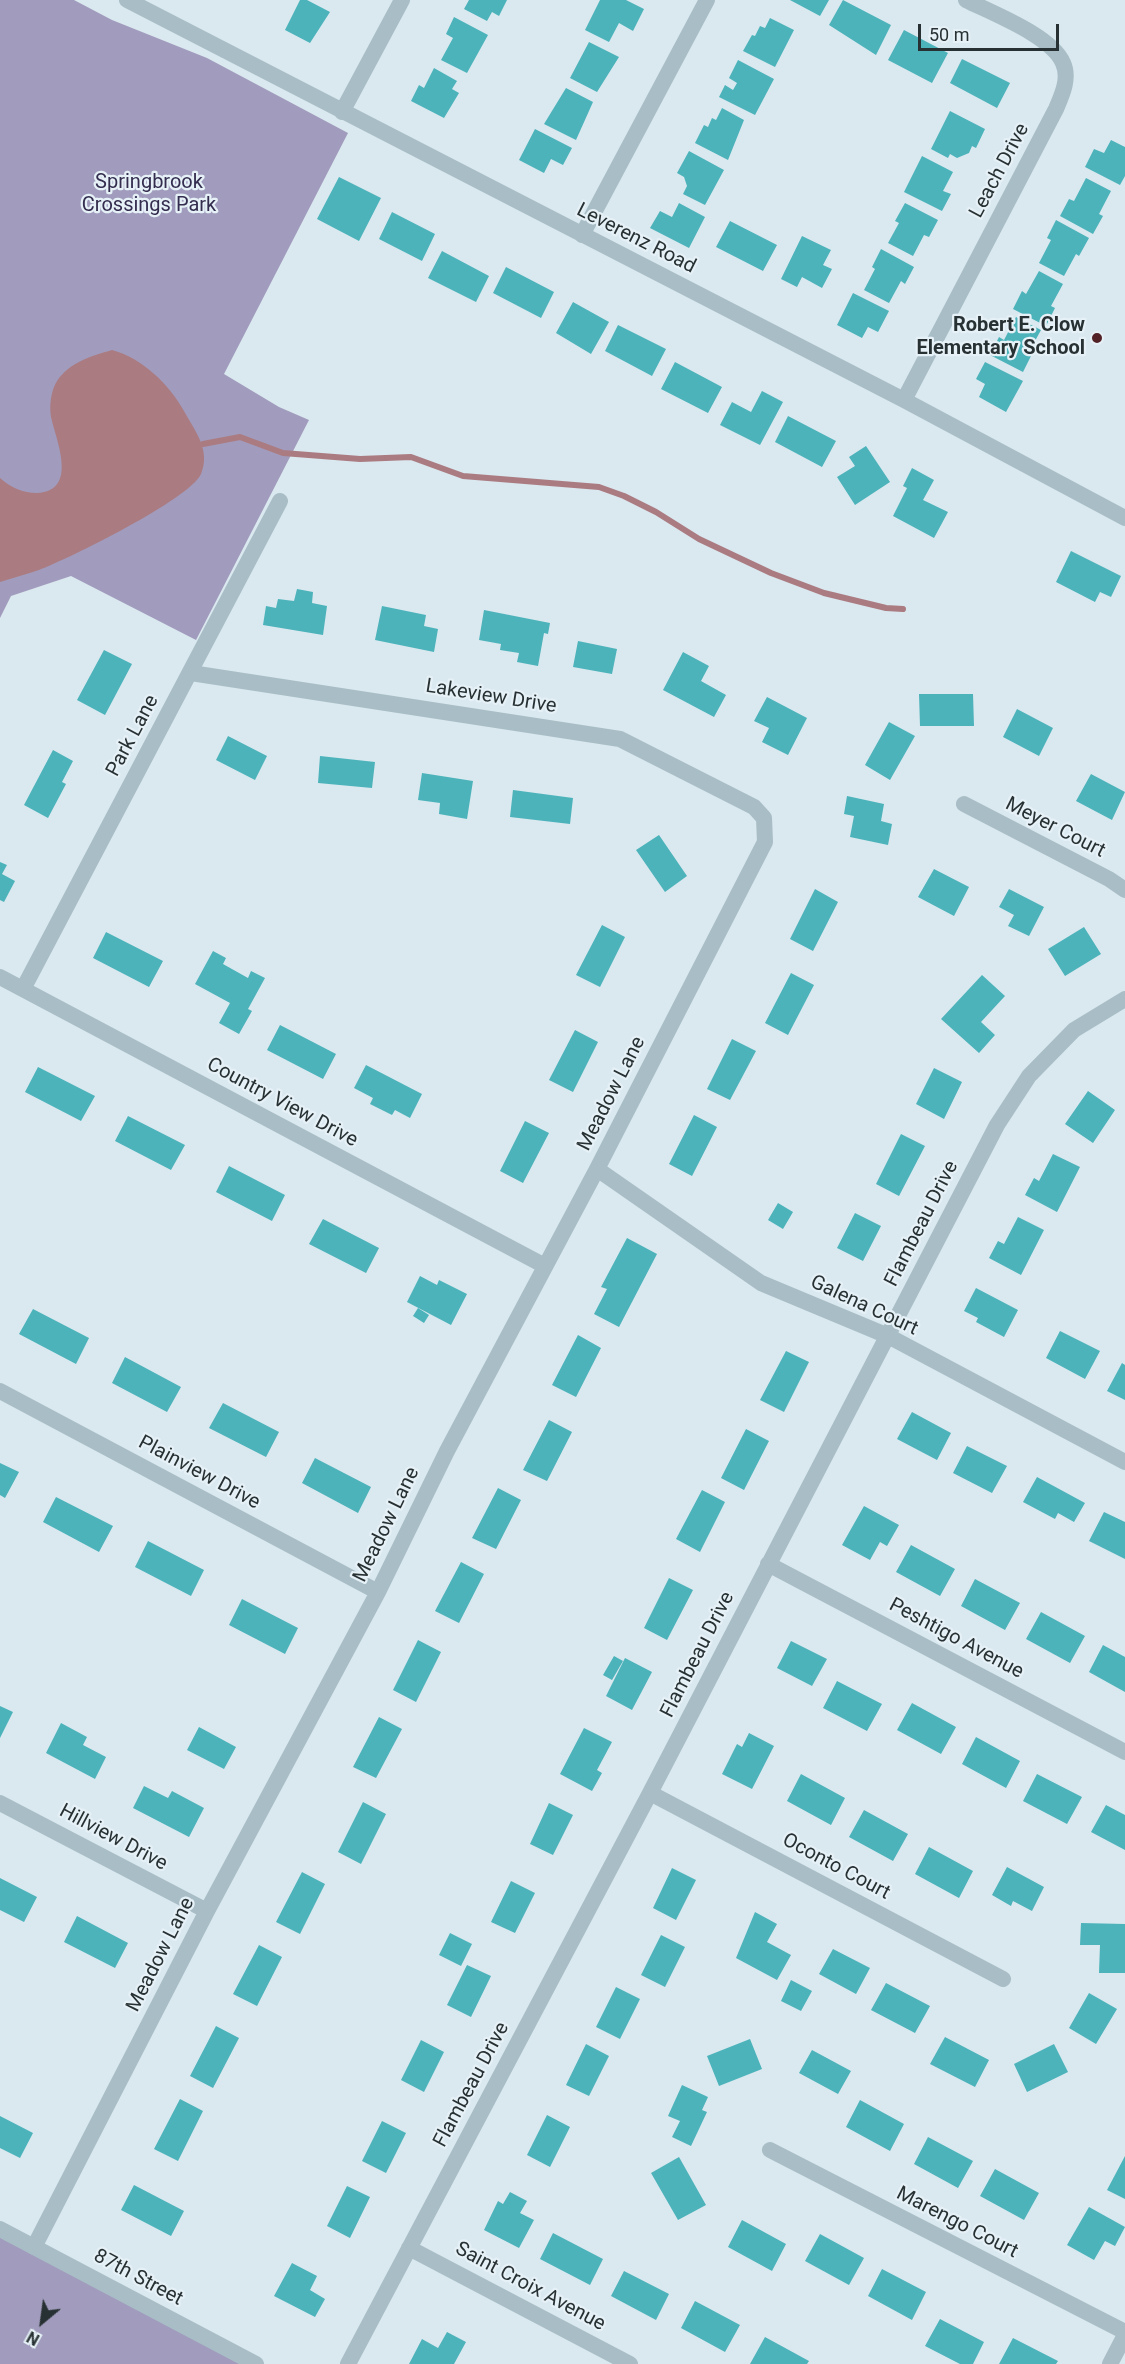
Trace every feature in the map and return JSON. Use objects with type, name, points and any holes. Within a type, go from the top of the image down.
[{"type":"street","name":"Leverenz Road","points":[[127,0],[904,400],[1125,518]]},
{"type":"street","points":[[342,112],[402,0]]},
{"type":"street","points":[[582,236],[707,0]]},
{"type":"street","name":"Leach Drive","points":[[904,400],[1056,109],[1066,77],[1064,64],[1056,52],[1042,40],[966,0]]},
{"type":"street","name":"Park Lane","points":[[23,989],[280,501]]},
{"type":"street","name":"Lakeview Drive","points":[[190,673],[620,739],[741,798],[764,819]]},
{"type":"street","name":"Meyer Court","points":[[964,804],[1109,879],[1125,890]]},
{"type":"street","name":"Meadow Lane","points":[[34,2247],[207,1911],[378,1592],[447,1451],[758,859],[765,842],[764,819]]},
{"type":"street","name":"Country View Drive","points":[[0,977],[545,1266]]},
{"type":"street","name":"Flambeau Drive","points":[[348,2364],[650,1793],[997,1125],[1029,1076],[1074,1030],[1125,999]]},
{"type":"street","name":"Galena Court","points":[[597,1169],[761,1283],[888,1336],[1125,1462]]},
{"type":"street","name":"Plainview Drive","points":[[0,1391],[378,1592]]},
{"type":"street","name":"Peshtigo Avenue","points":[[768,1564],[1125,1752]]},
{"type":"street","name":"Oconto Court","points":[[650,1793],[1003,1979]]},
{"type":"street","name":"Hillview Drive","points":[[0,1803],[207,1911]]},
{"type":"street","name":"Marengo Court","points":[[770,2150],[1125,2334]]},
{"type":"street","name":"87th Street","points":[[0,2229],[256,2364]]},
{"type":"street","name":"Saint Croix Avenue","points":[[409,2248],[630,2364]]},
{"type":"street","points":[[1110,2364],[1125,2334]]},
{"type":"green space","name":"Springbrook Crossings Park","points":[[0,0],[74,0],[112,20],[207,58],[348,133],[224,374],[279,407],[309,420],[196,640],[71,576],[11,596],[0,618]]},
{"type":"green space","points":[[0,2236],[248,2364],[0,2364]]},
{"type":"shaded area","points":[[112,350],[134,359],[154,373],[171,391],[197,433],[203,449],[204,465],[201,474],[192,485],[175,498],[127,527],[54,564],[0,582],[0,478],[17,489],[32,493],[50,490],[58,484],[62,463],[50,408],[55,385],[62,374],[75,364]]},
{"type":"building","points":[[300,0],[307,0],[330,12],[310,43],[285,30]]},
{"type":"building","points":[[469,0],[507,0],[499,16],[492,12],[487,21],[464,9]]},
{"type":"building","points":[[600,0],[626,0],[644,9],[633,31],[619,23],[609,42],[585,30]]},
{"type":"building","points":[[790,0],[829,0],[820,16]]},
{"type":"building","points":[[843,0],[891,25],[876,55],[829,25]]},
{"type":"building","points":[[454,17],[488,35],[467,73],[441,60],[453,38],[446,34]]},
{"type":"building","points":[[770,18],[794,30],[775,67],[743,51],[752,35],[755,36],[760,26],[765,28]]},
{"type":"building","points":[[904,30],[948,53],[932,83],[888,60]]},
{"type":"building","points":[[589,42],[619,57],[597,92],[570,78]]},
{"type":"building","points":[[962,59],[1010,83],[997,108],[950,83]]},
{"type":"building","points":[[738,60],[774,79],[755,115],[719,97],[725,85],[733,90],[737,83],[729,78]]},
{"type":"building","points":[[434,68],[457,81],[452,89],[459,93],[444,118],[411,101],[419,85],[424,88]]},
{"type":"building","points":[[566,88],[593,102],[576,140],[544,124]]},
{"type":"building","points":[[722,108],[744,120],[728,160],[695,143],[704,125],[708,127],[712,118],[716,120]]},
{"type":"building","points":[[950,111],[985,129],[976,148],[972,146],[969,153],[957,158],[950,154],[948,158],[931,149]]},
{"type":"building","points":[[535,129],[572,148],[563,165],[551,159],[544,173],[519,160]]},
{"type":"building","points":[[1111,140],[1125,147],[1125,176],[1120,185],[1085,167],[1094,149],[1104,153]]},
{"type":"building","points":[[689,151],[724,170],[705,205],[683,194],[687,186],[684,177],[677,173]]},
{"type":"building","points":[[922,156],[953,172],[943,191],[951,194],[942,211],[904,192]]},
{"type":"building","points":[[339,177],[381,198],[359,241],[317,219]]},
{"type":"building","points":[[1086,178],[1111,191],[1099,214],[1103,216],[1093,234],[1060,216],[1069,199],[1074,201]]},
{"type":"building","points":[[679,203],[705,217],[689,248],[650,228],[660,211],[672,217]]},
{"type":"building","points":[[905,203],[938,220],[929,237],[924,235],[913,256],[888,243],[899,223],[895,221]]},
{"type":"building","points":[[392,212],[435,234],[422,261],[379,239]]},
{"type":"building","points":[[1056,220],[1089,238],[1079,256],[1076,254],[1064,276],[1039,263],[1051,240],[1047,238]]},
{"type":"building","points":[[730,221],[777,245],[763,271],[716,247]]},
{"type":"building","points":[[802,236],[831,250],[823,265],[832,269],[822,288],[802,277],[797,287],[781,279]]},
{"type":"building","points":[[881,249],[914,267],[905,284],[901,281],[889,303],[864,290],[875,269],[872,267]]},
{"type":"building","points":[[442,251],[489,276],[476,302],[428,278]]},
{"type":"building","points":[[506,267],[554,292],[541,318],[493,293]]},
{"type":"building","points":[[1039,271],[1063,284],[1051,306],[1055,308],[1046,326],[1013,309],[1022,291],[1026,294]]},
{"type":"building","points":[[853,293],[889,311],[878,332],[868,327],[862,338],[837,325]]},
{"type":"building","points":[[573,302],[609,322],[591,354],[556,333]]},
{"type":"building","points":[[1016,317],[1041,330],[1029,352],[1032,354],[1023,372],[990,355],[999,337],[1004,340]]},
{"type":"building","points":[[618,325],[666,349],[652,376],[605,351]]},
{"type":"building","points":[[675,362],[722,387],[708,413],[661,389]]},
{"type":"building","points":[[985,362],[1023,381],[1006,412],[979,397],[985,384],[976,379]]},
{"type":"building","points":[[762,391],[783,402],[760,445],[720,425],[732,402],[751,412]]},
{"type":"building","points":[[788,416],[836,441],[822,467],[775,442]]},
{"type":"building","points":[[866,446],[890,482],[855,505],[837,477],[855,466],[849,457]]},
{"type":"building","points":[[912,468],[934,480],[923,500],[948,512],[934,538],[893,516],[907,488],[903,486]]},
{"type":"building","points":[[1071,551],[1121,576],[1111,597],[1100,592],[1095,602],[1056,582]]},
{"type":"building","points":[[297,589],[313,592],[312,603],[327,606],[323,635],[263,625],[266,606],[276,608],[278,599],[294,601]]},
{"type":"building","points":[[382,606],[426,615],[424,626],[438,629],[434,652],[375,640]]},
{"type":"building","points":[[484,610],[550,623],[548,634],[544,633],[538,666],[517,662],[519,653],[500,650],[501,644],[479,640]]},
{"type":"building","points":[[578,641],[617,649],[612,674],[573,667]]},
{"type":"building","points":[[104,650],[132,664],[105,715],[77,700]]},
{"type":"building","points":[[683,652],[709,666],[701,681],[726,695],[714,717],[663,690]]},
{"type":"building","points":[[919,694],[973,694],[974,726],[920,726]]},
{"type":"building","points":[[767,697],[807,718],[788,755],[762,742],[769,728],[754,721]]},
{"type":"building","points":[[1017,709],[1053,728],[1039,756],[1003,737]]},
{"type":"building","points":[[889,722],[915,736],[890,780],[865,765]]},
{"type":"building","points":[[228,736],[267,756],[255,780],[216,760]]},
{"type":"building","points":[[53,750],[73,761],[62,782],[66,784],[48,818],[24,805]]},
{"type":"building","points":[[320,756],[375,762],[372,788],[318,783]]},
{"type":"building","points":[[422,773],[473,781],[467,819],[439,814],[440,803],[418,800]]},
{"type":"building","points":[[1091,774],[1125,792],[1112,820],[1076,801]]},
{"type":"building","points":[[513,790],[573,798],[570,824],[510,817]]},
{"type":"building","points":[[847,796],[884,804],[881,821],[892,824],[888,845],[850,837],[854,816],[844,814]]},
{"type":"building","points":[[659,835],[687,876],[665,892],[636,850]]},
{"type":"building","points":[[0,862],[7,865],[2,874],[15,881],[4,902],[0,900]]},
{"type":"building","points":[[934,869],[969,887],[954,916],[918,897]]},
{"type":"building","points":[[815,889],[838,902],[813,951],[790,939]]},
{"type":"building","points":[[1009,889],[1044,907],[1029,936],[1008,926],[1014,915],[999,907]]},
{"type":"building","points":[[602,925],[625,937],[600,987],[576,975]]},
{"type":"building","points":[[1084,927],[1101,954],[1065,976],[1048,949]]},
{"type":"building","points":[[106,932],[163,961],[149,987],[93,958]]},
{"type":"building","points":[[213,951],[226,958],[223,964],[248,978],[251,971],[265,978],[248,1009],[252,1011],[239,1034],[219,1023],[230,1003],[195,984]]},
{"type":"building","points":[[791,973],[814,985],[788,1035],[765,1023]]},
{"type":"building","points":[[982,975],[1005,996],[981,1022],[995,1035],[979,1053],[941,1019]]},
{"type":"building","points":[[280,1025],[336,1054],[323,1079],[267,1050]]},
{"type":"building","points":[[575,1030],[598,1042],[573,1092],[549,1080]]},
{"type":"building","points":[[732,1039],[756,1051],[730,1100],[707,1089]]},
{"type":"building","points":[[366,1065],[422,1094],[410,1118],[395,1110],[392,1115],[370,1104],[373,1098],[354,1088]]},
{"type":"building","points":[[38,1067],[95,1096],[81,1121],[25,1092]]},
{"type":"building","points":[[934,1068],[962,1082],[944,1119],[916,1104]]},
{"type":"building","points":[[1088,1091],[1115,1110],[1093,1143],[1065,1124]]},
{"type":"building","points":[[694,1115],[717,1127],[692,1176],[669,1164]]},
{"type":"building","points":[[128,1116],[185,1145],[171,1170],[115,1141]]},
{"type":"building","points":[[525,1121],[549,1133],[523,1183],[500,1171]]},
{"type":"building","points":[[901,1134],[925,1146],[899,1196],[876,1184]]},
{"type":"building","points":[[1053,1154],[1080,1167],[1057,1212],[1025,1195],[1034,1178],[1039,1181]]},
{"type":"building","points":[[229,1166],[285,1195],[272,1221],[216,1192]]},
{"type":"building","points":[[778,1203],[793,1212],[783,1229],[768,1220]]},
{"type":"building","points":[[855,1213],[881,1226],[863,1261],[837,1248]]},
{"type":"building","points":[[1018,1217],[1044,1230],[1021,1275],[989,1258],[998,1241],[1004,1244]]},
{"type":"building","points":[[323,1219],[379,1248],[366,1273],[309,1244]]},
{"type":"building","points":[[627,1238],[657,1254],[619,1327],[594,1314],[607,1289],[601,1287]]},
{"type":"building","points":[[420,1276],[437,1285],[439,1280],[467,1294],[451,1325],[407,1302]]},
{"type":"building","points":[[976,1288],[1018,1310],[1004,1337],[976,1322],[978,1318],[964,1311]]},
{"type":"building","points":[[418,1308],[429,1315],[424,1323],[413,1316]]},
{"type":"building","points":[[33,1309],[89,1338],[76,1364],[19,1334]]},
{"type":"building","points":[[1060,1331],[1100,1351],[1085,1379],[1046,1358]]},
{"type":"building","points":[[578,1335],[601,1348],[576,1397],[552,1385]]},
{"type":"building","points":[[786,1351],[809,1362],[784,1412],[760,1400]]},
{"type":"building","points":[[125,1357],[181,1387],[167,1412],[112,1383]]},
{"type":"building","points":[[1122,1363],[1125,1365],[1125,1400],[1107,1391]]},
{"type":"building","points":[[223,1403],[279,1432],[266,1457],[209,1428]]},
{"type":"building","points":[[912,1412],[951,1433],[937,1460],[897,1439]]},
{"type":"building","points":[[549,1420],[572,1432],[547,1481],[523,1470]]},
{"type":"building","points":[[746,1429],[769,1441],[744,1490],[721,1478]]},
{"type":"building","points":[[967,1446],[1007,1466],[992,1493],[953,1473]]},
{"type":"building","points":[[315,1458],[371,1487],[358,1513],[302,1483]]},
{"type":"building","points":[[0,1463],[19,1472],[5,1498],[0,1495]]},
{"type":"building","points":[[1037,1477],[1085,1503],[1074,1522],[1058,1513],[1055,1519],[1023,1502]]},
{"type":"building","points":[[498,1488],[521,1500],[496,1549],[472,1538]]},
{"type":"building","points":[[702,1490],[725,1502],[700,1552],[676,1539]]},
{"type":"building","points":[[56,1497],[113,1526],[99,1552],[43,1522]]},
{"type":"building","points":[[864,1506],[899,1525],[887,1546],[880,1542],[870,1560],[842,1545]]},
{"type":"building","points":[[1104,1512],[1125,1522],[1125,1559],[1089,1541]]},
{"type":"building","points":[[148,1541],[204,1570],[191,1596],[135,1567]]},
{"type":"building","points":[[911,1545],[955,1569],[940,1596],[896,1572]]},
{"type":"building","points":[[461,1562],[484,1574],[459,1623],[435,1611]]},
{"type":"building","points":[[669,1578],[693,1590],[667,1640],[644,1628]]},
{"type":"building","points":[[975,1579],[1020,1603],[1005,1630],[961,1606]]},
{"type":"building","points":[[242,1599],[298,1628],[285,1654],[229,1625]]},
{"type":"building","points":[[1041,1612],[1085,1636],[1070,1663],[1026,1639]]},
{"type":"building","points":[[418,1640],[441,1652],[416,1702],[393,1690]]},
{"type":"building","points":[[791,1641],[827,1659],[812,1686],[777,1668]]},
{"type":"building","points":[[1103,1645],[1125,1657],[1125,1692],[1089,1672]]},
{"type":"building","points":[[614,1656],[623,1661],[612,1680],[603,1675]]},
{"type":"building","points":[[625,1658],[652,1672],[632,1710],[606,1696]]},
{"type":"building","points":[[837,1681],[882,1704],[867,1731],[823,1708]]},
{"type":"building","points":[[912,1703],[956,1727],[941,1754],[897,1730]]},
{"type":"building","points":[[0,1706],[13,1712],[0,1738]]},
{"type":"building","points":[[379,1717],[402,1729],[376,1778],[353,1767]]},
{"type":"building","points":[[61,1723],[87,1737],[83,1745],[106,1757],[95,1779],[46,1753]]},
{"type":"building","points":[[199,1727],[236,1747],[224,1769],[187,1750]]},
{"type":"building","points":[[584,1728],[612,1742],[597,1770],[602,1773],[592,1791],[560,1774]]},
{"type":"building","points":[[749,1733],[774,1746],[752,1789],[722,1774],[737,1744],[742,1747]]},
{"type":"building","points":[[976,1737],[1020,1761],[1006,1788],[962,1764]]},
{"type":"building","points":[[801,1774],[845,1798],[831,1825],[787,1801]]},
{"type":"building","points":[[1037,1774],[1082,1797],[1067,1824],[1023,1801]]},
{"type":"building","points":[[144,1786],[168,1798],[172,1791],[204,1808],[189,1837],[133,1808]]},
{"type":"building","points":[[363,1802],[386,1814],[361,1864],[338,1852]]},
{"type":"building","points":[[549,1803],[573,1815],[553,1855],[530,1844]]},
{"type":"building","points":[[1106,1805],[1125,1815],[1125,1850],[1091,1832]]},
{"type":"building","points":[[864,1810],[908,1834],[893,1861],[849,1837]]},
{"type":"building","points":[[929,1847],[973,1871],[959,1898],[915,1874]]},
{"type":"building","points":[[1007,1867],[1044,1887],[1032,1911],[1013,1901],[1011,1906],[992,1895]]},
{"type":"building","points":[[672,1868],[696,1880],[676,1920],[653,1908]]},
{"type":"building","points":[[302,1872],[325,1884],[300,1934],[276,1922]]},
{"type":"building","points":[[0,1878],[37,1897],[24,1922],[0,1910]]},
{"type":"building","points":[[511,1881],[535,1893],[515,1933],[491,1922]]},
{"type":"building","points":[[755,1912],[777,1924],[767,1942],[791,1955],[777,1980],[736,1958]]},
{"type":"building","points":[[77,1916],[128,1943],[115,1968],[64,1942]]},
{"type":"building","points":[[1081,1923],[1125,1924],[1125,1973],[1099,1973],[1100,1945],[1080,1945]]},
{"type":"building","points":[[450,1933],[472,1944],[461,1966],[439,1955]]},
{"type":"building","points":[[661,1935],[685,1947],[665,1987],[641,1975]]},
{"type":"building","points":[[259,1945],[282,1957],[257,2006],[233,1994]]},
{"type":"building","points":[[833,1949],[870,1968],[856,1994],[819,1974]]},
{"type":"building","points":[[467,1965],[491,1976],[471,2017],[447,2005]]},
{"type":"building","points":[[791,1980],[812,1991],[801,2011],[781,2001]]},
{"type":"building","points":[[886,1983],[930,2006],[915,2033],[871,2010]]},
{"type":"building","points":[[616,1987],[640,1999],[620,2039],[596,2027]]},
{"type":"building","points":[[1089,1993],[1117,2009],[1096,2044],[1069,2028]]},
{"type":"building","points":[[216,2026],[239,2038],[213,2088],[190,2076]]},
{"type":"building","points":[[945,2037],[989,2060],[975,2087],[930,2064]]},
{"type":"building","points":[[750,2039],[762,2069],[719,2086],[707,2056]]},
{"type":"building","points":[[421,2040],[444,2052],[424,2092],[401,2080]]},
{"type":"building","points":[[586,2044],[609,2056],[589,2096],[566,2085]]},
{"type":"building","points":[[1054,2044],[1068,2072],[1027,2092],[1014,2064]]},
{"type":"building","points":[[812,2050],[851,2071],[838,2094],[799,2073]]},
{"type":"building","points":[[682,2085],[708,2097],[702,2110],[707,2112],[691,2146],[672,2137],[680,2121],[668,2116]]},
{"type":"building","points":[[180,2099],[203,2111],[178,2161],[154,2149]]},
{"type":"building","points":[[860,2100],[904,2124],[890,2151],[846,2127]]},
{"type":"building","points":[[547,2115],[570,2127],[550,2167],[527,2155]]},
{"type":"building","points":[[0,2116],[33,2133],[20,2158],[0,2148]]},
{"type":"building","points":[[382,2121],[406,2133],[386,2173],[362,2161]]},
{"type":"building","points":[[928,2137],[973,2161],[958,2188],[914,2164]]},
{"type":"building","points":[[1125,2156],[1125,2199],[1107,2190]]},
{"type":"building","points":[[679,2157],[706,2205],[678,2220],[651,2173]]},
{"type":"building","points":[[995,2169],[1039,2193],[1024,2220],[980,2196]]},
{"type":"building","points":[[134,2185],[184,2211],[171,2236],[121,2210]]},
{"type":"building","points":[[347,2186],[370,2197],[350,2238],[327,2226]]},
{"type":"building","points":[[510,2192],[527,2201],[520,2213],[534,2220],[519,2248],[484,2230],[498,2201],[503,2204]]},
{"type":"building","points":[[1089,2207],[1125,2227],[1115,2246],[1105,2241],[1094,2260],[1067,2245]]},
{"type":"building","points":[[742,2220],[786,2244],[772,2271],[728,2247]]},
{"type":"building","points":[[553,2233],[603,2259],[590,2285],[540,2259]]},
{"type":"building","points":[[820,2234],[864,2258],[849,2285],[805,2261]]},
{"type":"building","points":[[292,2263],[317,2276],[310,2290],[325,2299],[315,2317],[274,2296]]},
{"type":"building","points":[[882,2269],[926,2292],[912,2320],[868,2296]]},
{"type":"building","points":[[624,2271],[669,2294],[656,2320],[611,2296]]},
{"type":"building","points":[[695,2301],[740,2325],[725,2352],[681,2328]]},
{"type":"building","points":[[940,2319],[984,2342],[973,2364],[960,2364],[925,2346]]},
{"type":"building","points":[[447,2332],[466,2342],[454,2364],[409,2364],[422,2339],[438,2348]]},
{"type":"building","points":[[765,2337],[809,2361],[807,2364],[750,2364]]},
{"type":"building","points":[[1013,2338],[1058,2361],[1056,2364],[999,2364]]},
{"type":"waterway","points":[[203,444],[240,437],[283,453],[360,459],[411,457],[463,476],[599,487],[624,496],[656,512],[699,539],[771,573],[824,593],[886,608],[903,609]]},
{"type":"place","name":"Robert E. Clow Elementary School","points":[[1097,338]]}]
